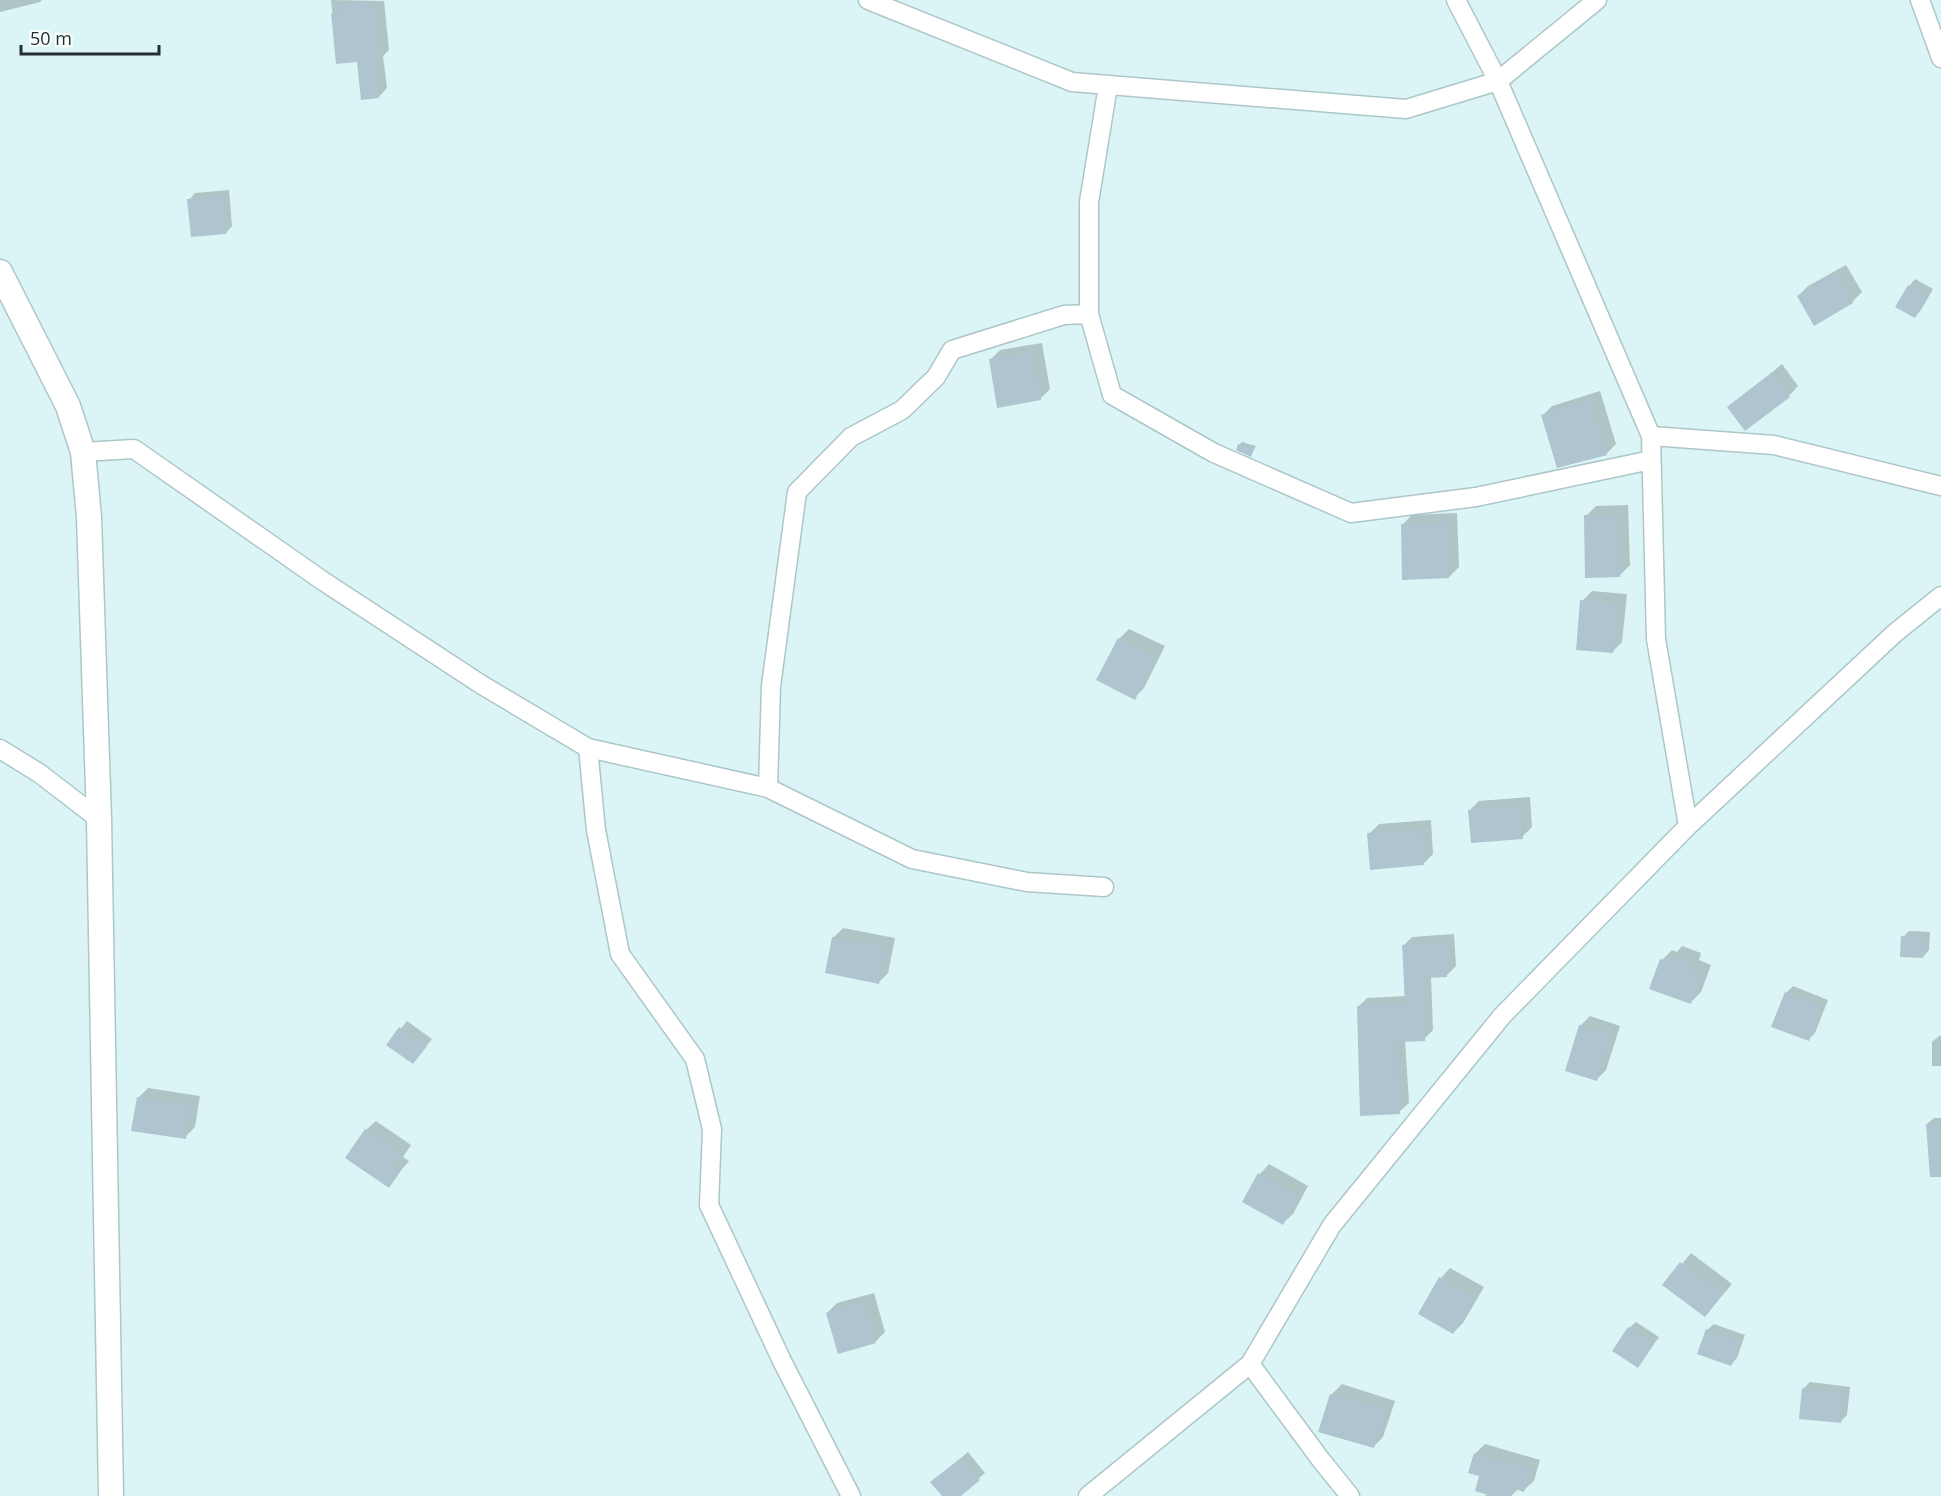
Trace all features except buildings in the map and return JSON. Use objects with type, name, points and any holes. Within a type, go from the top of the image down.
[{"type":"main road","points":[[0,272],[68,406],[82,452],[89,517],[99,819],[111,1496]]},
{"type":"street","points":[[868,0],[1072,82],[1406,109],[1498,81],[1597,0]]},
{"type":"street","points":[[1456,0],[1498,81],[1651,436],[1656,639],[1688,826]]},
{"type":"street","points":[[1920,0],[1941,58]]},
{"type":"street","points":[[1108,86],[1089,202],[1089,314],[1112,395],[1214,453],[1351,513],[1476,497],[1651,460]]},
{"type":"street","points":[[768,788],[771,686],[797,492],[851,437],[902,410],[936,377],[951,350],[1064,315],[1089,314]]},
{"type":"street","points":[[1651,436],[1774,445],[1941,486]]},
{"type":"street","points":[[82,452],[134,449],[323,581],[482,685],[588,748],[768,788],[912,859],[1027,882],[1104,887]]},
{"type":"street","points":[[1088,1496],[1250,1364],[1332,1225],[1502,1016],[1688,826],[1895,633],[1941,596]]},
{"type":"street","points":[[588,748],[596,830],[620,954],[695,1059],[712,1129],[709,1204],[782,1361],[851,1496]]},
{"type":"street","points":[[0,749],[39,773],[99,819]]},
{"type":"street","points":[[1250,1364],[1350,1496]]}]
